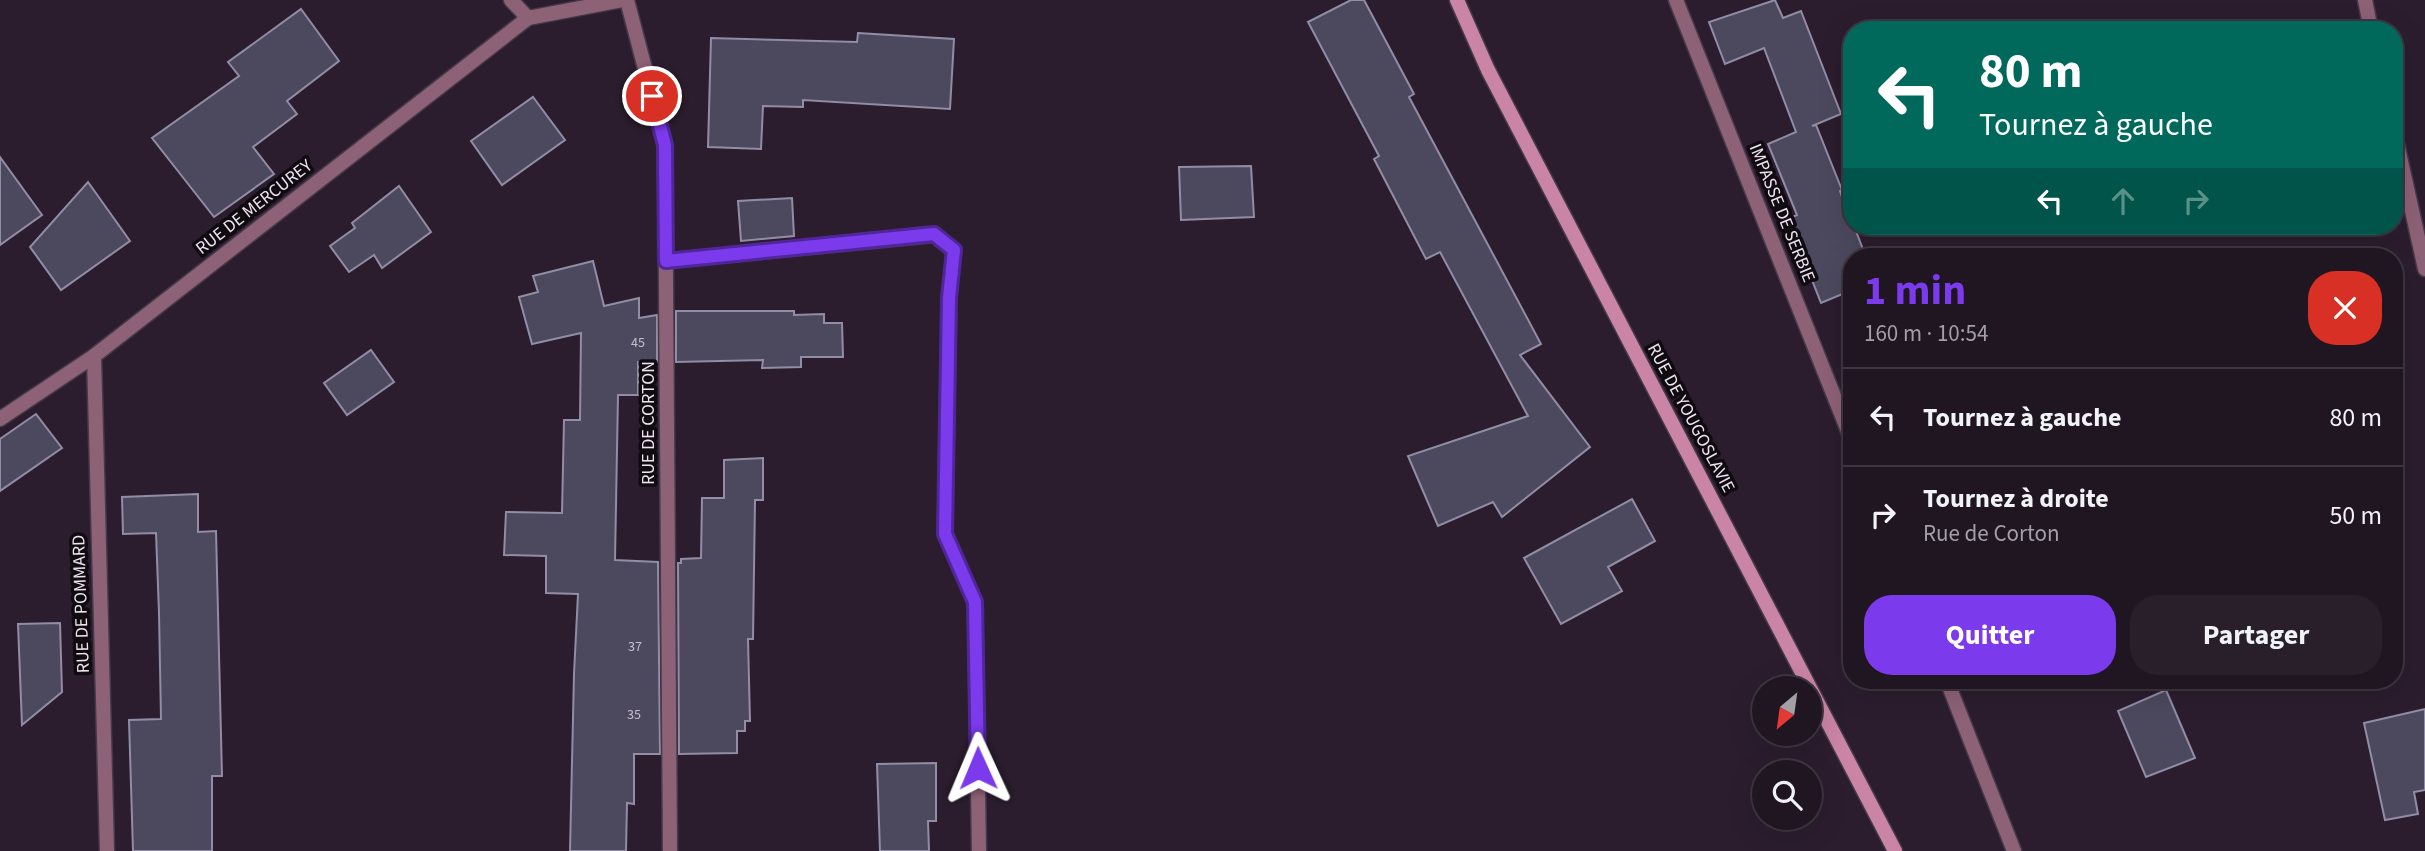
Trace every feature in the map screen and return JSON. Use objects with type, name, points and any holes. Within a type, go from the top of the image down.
[{"type":"main road","name":"RUE DE YOUGOSLAVIE","points":[[1457,0],[1488,71],[1895,851]]},
{"type":"street","points":[[511,0],[528,19],[624,0]]},
{"type":"street","name":"RUE DE CORTON","points":[[624,0],[665,145],[670,851]]},
{"type":"street","name":"IMPASSE DE SERBIE","points":[[1676,0],[1843,418]]},
{"type":"street","points":[[2365,0],[2369,21]]},
{"type":"street","name":"RUE DE MERCUREY","points":[[0,419],[94,356],[528,19]]},
{"type":"street","points":[[2403,170],[2425,269]]},
{"type":"street","points":[[666,261],[934,234],[954,250],[949,298],[945,534],[975,602],[979,851]]},
{"type":"street","name":"RUE DE POMMARD","points":[[94,356],[107,851]]},
{"type":"street","points":[[1950,689],[2014,851]]},
{"type":"building","points":[[1351,0],[1364,0],[1414,94],[1409,97],[1541,344],[1520,355],[1590,447],[1502,517],[1493,502],[1438,526],[1408,456],[1528,416],[1440,252],[1426,259],[1374,159],[1379,156],[1308,22]]},
{"type":"building","points":[[1775,0],[1783,18],[1801,11],[1841,114],[1812,126],[1816,125],[1842,190],[1843,235],[1857,235],[1863,248],[1843,248],[1843,294],[1821,303],[1788,219],[1797,215],[1768,144],[1796,132],[1764,48],[1725,64],[1709,22]]},
{"type":"building","points":[[301,9],[339,61],[287,101],[297,114],[253,147],[274,174],[214,217],[152,138],[239,76],[228,62]]},
{"type":"building","points":[[858,33],[954,39],[950,109],[803,100],[803,107],[763,106],[761,149],[708,147],[711,38],[857,42]]},
{"type":"building","points":[[533,97],[565,140],[502,185],[471,141]]},
{"type":"building","points":[[0,157],[42,215],[0,245]]},
{"type":"building","points":[[1251,166],[1254,217],[1181,220],[1179,167]]},
{"type":"building","points":[[88,182],[130,241],[61,290],[30,247]]},
{"type":"building","points":[[399,186],[431,232],[382,268],[374,255],[349,272],[330,246],[355,228],[352,223]]},
{"type":"building","points":[[792,198],[794,236],[741,241],[738,201]]},
{"type":"building","points":[[593,261],[604,306],[639,298],[639,318],[657,315],[657,362],[638,362],[638,395],[618,395],[615,560],[658,562],[660,754],[634,754],[634,804],[627,803],[626,851],[570,851],[578,594],[546,593],[546,556],[504,555],[506,512],[562,513],[564,420],[580,420],[581,333],[532,344],[519,297],[538,292],[533,276]]},
{"type":"building","points":[[676,311],[794,311],[794,315],[824,314],[824,323],[842,323],[843,357],[801,357],[801,367],[762,368],[763,360],[676,362]]},
{"type":"building","points":[[371,350],[394,382],[347,415],[324,383]]},
{"type":"building","points":[[36,414],[62,448],[0,491],[0,439]]},
{"type":"building","points":[[763,458],[763,500],[755,500],[753,639],[748,639],[750,721],[745,721],[745,731],[737,731],[737,753],[679,754],[678,563],[681,563],[681,559],[701,558],[702,498],[724,498],[724,460]]},
{"type":"building","points":[[198,494],[198,532],[216,531],[222,776],[212,776],[212,851],[133,851],[129,720],[161,719],[159,613],[156,533],[123,534],[122,497]]},
{"type":"building","points":[[1632,499],[1655,541],[1608,567],[1622,591],[1561,624],[1524,558]]},
{"type":"building","points":[[60,623],[62,692],[22,725],[18,624]]},
{"type":"building","points":[[2166,690],[2195,758],[2146,777],[2118,711]]},
{"type":"building","points":[[2425,709],[2425,790],[2414,792],[2418,814],[2385,820],[2364,723]]},
{"type":"building","points":[[936,763],[936,821],[928,821],[929,851],[880,851],[877,764]]},
{"type":"route","points":[[652,96],[665,145],[666,261],[934,234],[954,250],[949,298],[945,534],[975,602],[978,768]]}]
